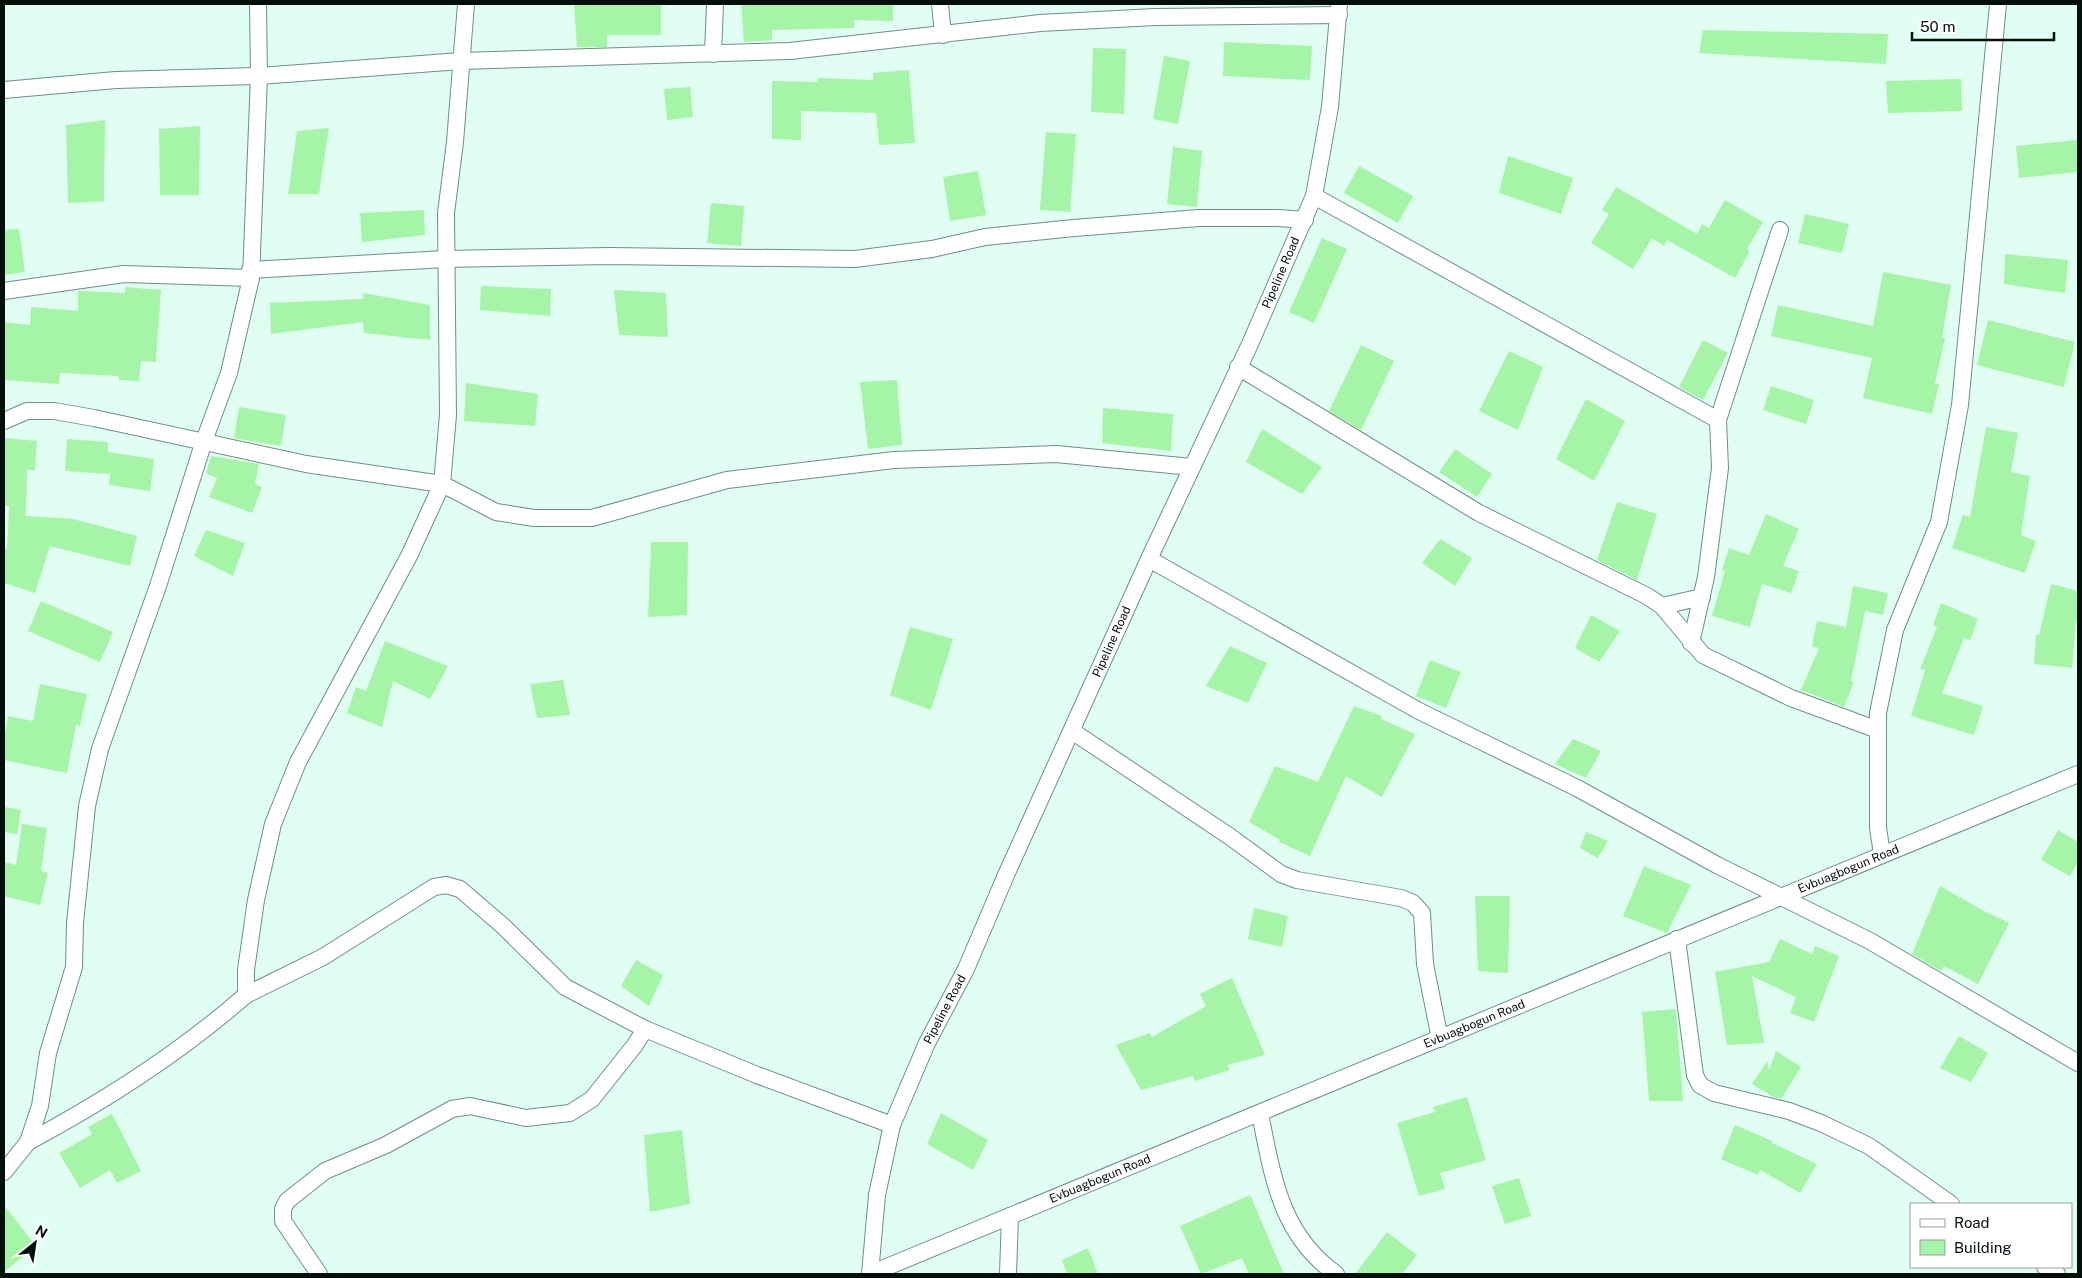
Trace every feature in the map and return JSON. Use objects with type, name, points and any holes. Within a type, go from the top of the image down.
[{"type":"street","points":[[4,1172],[28,1142],[40,1106],[48,1054],[74,967],[75,922],[86,806],[100,749],[158,586],[204,441],[229,373],[251,274],[259,76],[258,4]]},
{"type":"street","points":[[246,995],[246,970],[256,900],[273,824],[298,762],[409,556],[442,484],[448,415],[446,213],[455,142],[466,4]]},
{"type":"street","points":[[713,54],[715,4]]},
{"type":"street","points":[[940,4],[942,35]]},
{"type":"street","points":[[1882,854],[1878,828],[1878,714],[1895,630],[1939,522],[1960,405],[1998,4]]},
{"type":"street","points":[[4,90],[116,80],[259,76],[461,61],[790,51],[1040,23],[1339,10]]},
{"type":"street","name":"Pipeline Road","points":[[870,1274],[877,1195],[892,1125],[927,1043],[966,969],[1006,875],[1305,220],[1314,196],[1330,107],[1339,10]]},
{"type":"street","points":[[1314,196],[1718,420]]},
{"type":"street","points":[[4,291],[124,274],[251,274],[445,259],[608,256],[855,259],[932,249],[984,237],[1074,228],[1199,218],[1305,220]]},
{"type":"street","points":[[1691,643],[1702,596],[1720,468],[1718,420],[1780,230]]},
{"type":"street","points":[[1238,366],[1479,513],[1624,584],[1662,606],[1703,656],[1791,698],[1878,730]]},
{"type":"street","points":[[4,421],[27,411],[54,411],[204,441],[306,464],[442,484],[496,512],[534,518],[592,518],[727,480],[894,460],[1056,454],[1192,467]]},
{"type":"street","points":[[1149,559],[1419,711],[1578,788],[1718,865],[1878,945],[2078,1063]]},
{"type":"street","points":[[1662,606],[1702,596]]},
{"type":"street","points":[[1072,732],[1222,831],[1281,874],[1297,880],[1401,898],[1414,902],[1422,913],[1425,964],[1440,1039]]},
{"type":"street","name":"Evbuagbogun Road","points":[[870,1274],[1260,1114],[1781,895],[2078,774]]},
{"type":"street","points":[[28,1142],[82,1113],[217,1022],[246,995],[323,957],[434,887],[446,885],[460,889],[503,926],[565,987],[645,1029],[757,1075],[892,1125]]},
{"type":"street","points":[[1677,939],[1695,1075],[1700,1085],[1714,1093],[1789,1112],[1821,1123],[1868,1146],[1950,1203]]},
{"type":"street","points":[[319,1274],[282,1221],[283,1209],[287,1201],[325,1171],[386,1146],[452,1109],[470,1106],[526,1118],[570,1114],[592,1099],[645,1029]]},
{"type":"street","points":[[1260,1114],[1276,1190],[1288,1221],[1319,1269],[1336,1274]]},
{"type":"street","points":[[1008,1274],[1010,1216]]},
{"type":"building","points":[[574,4],[661,4],[661,35],[607,35],[607,47],[577,47]]},
{"type":"building","points":[[741,4],[893,4],[893,21],[854,20],[854,28],[772,30],[772,40],[744,42]]},
{"type":"building","points":[[1703,30],[1888,34],[1886,64],[1699,53]]},
{"type":"building","points":[[1224,42],[1312,46],[1310,80],[1223,76]]},
{"type":"building","points":[[1093,48],[1126,49],[1124,114],[1091,112]]},
{"type":"building","points":[[1164,56],[1190,61],[1178,124],[1153,119]]},
{"type":"building","points":[[909,70],[915,143],[879,145],[876,113],[801,111],[801,140],[772,139],[772,81],[818,82],[818,78],[873,80],[873,73]]},
{"type":"building","points":[[1961,79],[1962,111],[1888,113],[1886,81]]},
{"type":"building","points":[[690,87],[693,117],[667,120],[664,89]]},
{"type":"building","points":[[105,120],[104,201],[68,203],[66,125]]},
{"type":"building","points":[[200,126],[199,195],[160,195],[159,129]]},
{"type":"building","points":[[329,128],[319,194],[288,194],[297,131]]},
{"type":"building","points":[[1046,132],[1076,134],[1070,212],[1040,210]]},
{"type":"building","points":[[2077,140],[2078,172],[2019,178],[2016,146]]},
{"type":"building","points":[[1173,147],[1202,151],[1197,207],[1167,204]]},
{"type":"building","points":[[1508,156],[1573,178],[1561,214],[1499,193]]},
{"type":"building","points":[[1359,166],[1413,196],[1398,223],[1344,193]]},
{"type":"building","points":[[978,171],[986,215],[950,221],[943,177]]},
{"type":"building","points":[[1616,187],[1697,234],[1702,224],[1709,228],[1725,200],[1763,222],[1747,249],[1750,251],[1735,278],[1667,240],[1664,246],[1652,238],[1633,269],[1591,243],[1609,214],[1602,210]]},
{"type":"building","points":[[711,203],[744,206],[741,246],[707,243]]},
{"type":"building","points":[[424,210],[425,235],[362,242],[360,213]]},
{"type":"building","points":[[1805,214],[1849,224],[1842,253],[1798,243]]},
{"type":"building","points":[[19,229],[25,272],[4,275],[4,230]]},
{"type":"building","points":[[1322,238],[1347,249],[1314,323],[1289,312]]},
{"type":"building","points":[[2005,254],[2068,260],[2065,293],[2004,284]]},
{"type":"building","points":[[1883,272],[1951,285],[1942,337],[1945,338],[1935,383],[1939,384],[1932,414],[1863,398],[1872,358],[1771,336],[1778,305],[1873,326]]},
{"type":"building","points":[[481,286],[551,289],[550,316],[480,310]]},
{"type":"building","points":[[125,287],[161,290],[156,362],[141,361],[139,381],[119,380],[119,376],[60,373],[59,384],[4,380],[4,322],[30,325],[31,307],[78,311],[78,291],[125,293]]},
{"type":"building","points":[[614,290],[666,293],[668,337],[619,335]]},
{"type":"building","points":[[363,293],[430,305],[430,340],[364,333],[363,322],[271,334],[270,303],[363,299]]},
{"type":"building","points":[[1988,320],[2075,342],[2064,387],[1977,365]]},
{"type":"building","points":[[1703,340],[1728,353],[1703,400],[1679,387]]},
{"type":"building","points":[[1361,345],[1394,361],[1361,430],[1329,411]]},
{"type":"building","points":[[1509,351],[1543,367],[1518,430],[1479,411]]},
{"type":"building","points":[[897,380],[902,445],[868,449],[860,382]]},
{"type":"building","points":[[466,383],[538,394],[535,426],[464,421]]},
{"type":"building","points":[[1771,386],[1814,400],[1806,424],[1763,410]]},
{"type":"building","points":[[1586,399],[1625,421],[1594,481],[1556,459]]},
{"type":"building","points":[[239,407],[286,415],[281,446],[234,438]]},
{"type":"building","points":[[1103,408],[1173,414],[1171,451],[1102,443]]},
{"type":"building","points":[[1986,427],[2018,433],[2011,472],[2030,476],[2021,535],[2036,541],[2025,573],[1952,548],[1963,515],[1970,517]]},
{"type":"building","points":[[1262,429],[1322,467],[1302,494],[1246,462]]},
{"type":"building","points":[[4,438],[37,441],[35,470],[27,470],[26,516],[73,519],[137,536],[130,566],[50,546],[35,593],[4,583],[4,548],[7,549],[9,506],[4,506]]},
{"type":"building","points":[[67,439],[108,442],[108,452],[154,459],[150,491],[109,485],[110,474],[65,471]]},
{"type":"building","points":[[1455,449],[1492,474],[1477,497],[1439,472]]},
{"type":"building","points":[[211,456],[259,464],[255,484],[262,487],[252,513],[209,497],[217,478],[206,473]]},
{"type":"building","points":[[1617,502],[1657,514],[1637,580],[1597,560]]},
{"type":"building","points":[[1766,514],[1799,529],[1783,566],[1799,571],[1791,593],[1762,584],[1750,627],[1712,616],[1725,571],[1722,570],[1729,548],[1749,555]]},
{"type":"building","points":[[206,530],[245,543],[233,576],[194,556]]},
{"type":"building","points":[[1440,539],[1472,558],[1455,586],[1422,563]]},
{"type":"building","points":[[651,542],[688,542],[687,615],[648,617]]},
{"type":"building","points":[[2051,584],[2078,591],[2078,623],[2076,622],[2072,668],[2034,664],[2036,635],[2039,635]]},
{"type":"building","points":[[1853,586],[1888,593],[1883,615],[1865,611],[1851,681],[1854,682],[1844,707],[1801,690],[1819,648],[1812,646],[1817,621],[1846,627]]},
{"type":"building","points":[[41,601],[113,632],[100,662],[28,631]]},
{"type":"building","points":[[1941,603],[1978,619],[1970,640],[1964,638],[1942,693],[1983,706],[1974,735],[1911,716],[1925,670],[1920,669],[1937,627],[1933,625]]},
{"type":"building","points":[[1591,615],[1620,631],[1599,662],[1575,648]]},
{"type":"building","points":[[910,627],[953,639],[931,710],[890,695]]},
{"type":"building","points":[[385,641],[448,666],[430,699],[393,681],[382,727],[347,713],[356,687],[366,691]]},
{"type":"building","points":[[1230,646],[1267,663],[1248,703],[1206,686]]},
{"type":"building","points":[[1430,660],[1461,672],[1446,708],[1416,696]]},
{"type":"building","points":[[563,680],[570,715],[537,718],[530,684]]},
{"type":"building","points":[[40,684],[87,694],[80,726],[76,725],[67,773],[4,760],[4,739],[8,716],[33,721]]},
{"type":"building","points":[[1354,706],[1382,716],[1381,719],[1415,734],[1382,797],[1346,776],[1310,856],[1279,842],[1280,840],[1249,822],[1275,766],[1318,782]]},
{"type":"building","points":[[1573,739],[1601,751],[1586,778],[1555,764]]},
{"type":"building","points":[[4,807],[21,810],[17,834],[4,832]]},
{"type":"building","points":[[22,824],[47,828],[41,871],[48,873],[40,905],[4,896],[4,862],[16,865]]},
{"type":"building","points":[[2058,830],[2078,842],[2078,862],[2070,876],[2041,860]]},
{"type":"building","points":[[1586,832],[1608,841],[1598,858],[1580,848]]},
{"type":"building","points":[[1644,866],[1691,885],[1667,933],[1623,916]]},
{"type":"building","points":[[1940,886],[2009,923],[1978,984],[1944,966],[1941,971],[1912,954]]},
{"type":"building","points":[[1475,896],[1510,896],[1508,973],[1478,971]]},
{"type":"building","points":[[1254,908],[1288,916],[1282,947],[1248,939]]},
{"type":"building","points":[[1780,939],[1812,954],[1815,946],[1839,956],[1814,1022],[1790,1013],[1796,997],[1752,976],[1764,1043],[1727,1045],[1715,972],[1769,962]]},
{"type":"building","points":[[636,960],[663,975],[649,1006],[621,986]]},
{"type":"building","points":[[1232,978],[1265,1055],[1227,1065],[1230,1070],[1195,1081],[1193,1076],[1141,1090],[1116,1045],[1150,1033],[1152,1037],[1206,1006],[1200,994]]},
{"type":"building","points":[[1676,1009],[1683,1101],[1649,1101],[1642,1012]]},
{"type":"building","points":[[1959,1036],[1988,1053],[1971,1082],[1940,1068]]},
{"type":"building","points":[[1776,1051],[1801,1067],[1781,1099],[1773,1097],[1752,1084],[1767,1061],[1769,1070]]},
{"type":"building","points":[[1467,1097],[1486,1160],[1440,1173],[1445,1189],[1419,1196],[1397,1123],[1435,1112],[1433,1107]]},
{"type":"building","points":[[941,1113],[988,1140],[973,1170],[927,1144]]},
{"type":"building","points":[[112,1114],[141,1171],[117,1183],[110,1170],[80,1188],[59,1153],[92,1134],[88,1127]]},
{"type":"building","points":[[1735,1125],[1817,1164],[1800,1193],[1760,1170],[1758,1175],[1721,1159]]},
{"type":"building","points":[[682,1130],[690,1204],[650,1212],[644,1135]]},
{"type":"building","points":[[1519,1178],[1531,1216],[1505,1224],[1492,1186]]},
{"type":"building","points":[[1250,1195],[1284,1274],[1249,1274],[1242,1258],[1201,1274],[1180,1226]]},
{"type":"building","points":[[4,1205],[36,1246],[4,1272]]},
{"type":"building","points":[[1387,1232],[1417,1255],[1402,1274],[1355,1274]]},
{"type":"building","points":[[1088,1248],[1098,1274],[1067,1274],[1062,1260]]}]
